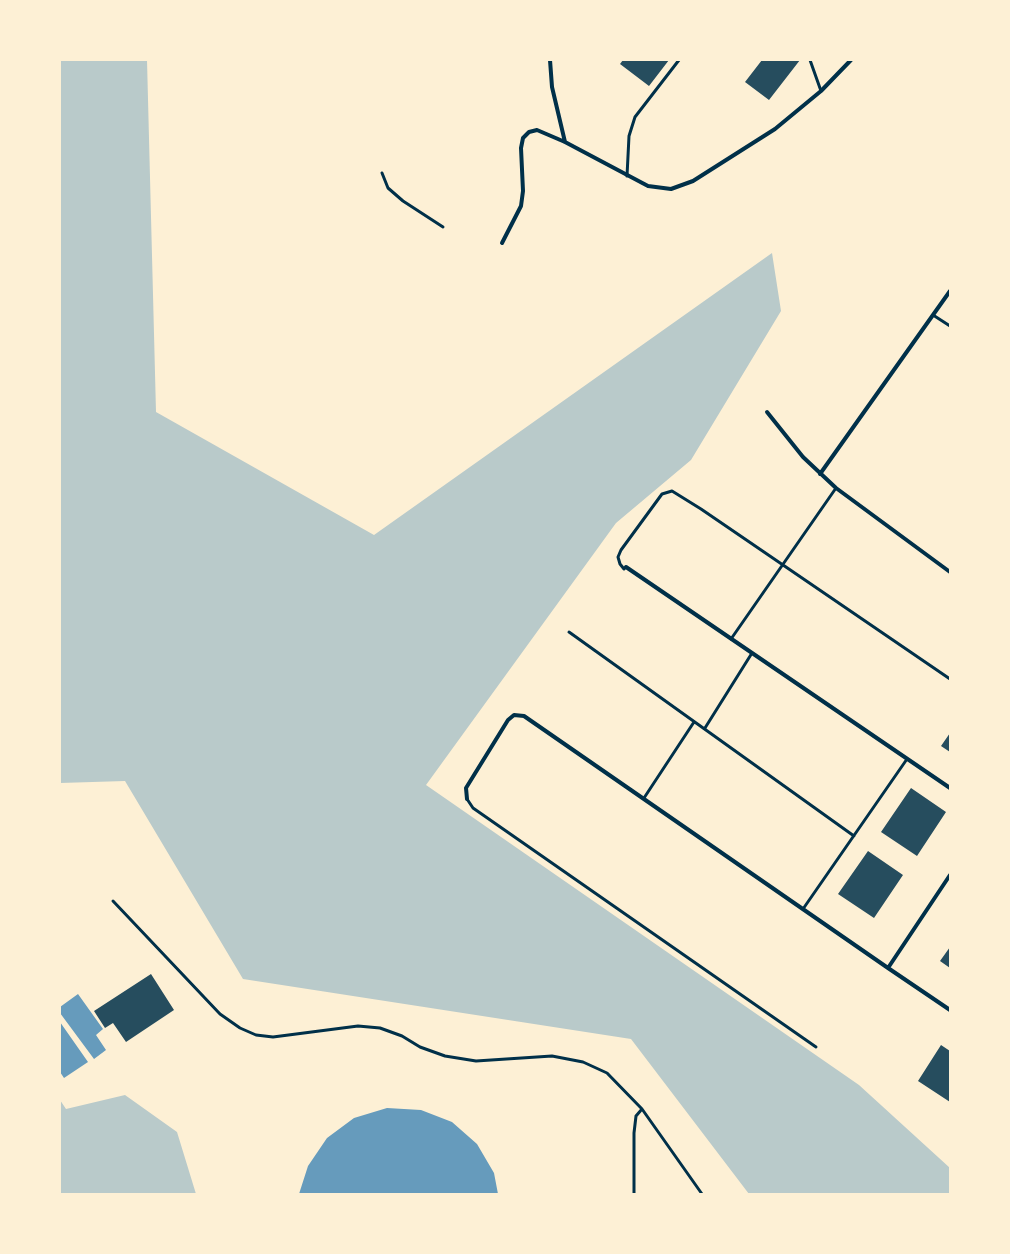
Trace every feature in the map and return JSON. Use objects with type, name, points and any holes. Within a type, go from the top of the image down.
[{"type":"street","points":[[550,60],[552,88],[565,142]]},
{"type":"street","points":[[502,243],[521,206],[523,191],[521,148],[523,138],[530,132],[537,130],[565,142],[648,186],[660,189],[670,189],[693,181],[775,128],[821,91],[851,60]]},
{"type":"street","points":[[820,474],[950,291]]},
{"type":"street","points":[[767,412],[787,439],[820,474],[836,488],[950,572]]},
{"type":"street","points":[[626,567],[950,788]]},
{"type":"street","points":[[467,800],[466,788],[508,720],[514,715],[524,716],[950,1010]]},
{"type":"street","points":[[888,968],[950,875]]},
{"type":"lane","points":[[627,176],[629,136],[635,117],[679,60]]},
{"type":"lane","points":[[810,60],[821,91]]},
{"type":"lane","points":[[382,174],[388,188],[403,201],[443,227]]},
{"type":"lane","points":[[933,315],[950,326]]},
{"type":"lane","points":[[731,639],[836,488]]},
{"type":"lane","points":[[626,567],[624,569],[620,564],[618,557],[621,550],[662,494],[667,491],[676,493],[950,679]]},
{"type":"lane","points":[[569,632],[854,836]]},
{"type":"lane","points":[[704,728],[752,653]]},
{"type":"lane","points":[[644,798],[694,722]]},
{"type":"lane","points":[[803,908],[907,759]]},
{"type":"lane","points":[[467,800],[472,808],[816,1048]]},
{"type":"lane","points":[[114,901],[220,1014],[240,1028],[256,1035],[273,1037],[358,1026],[380,1028],[402,1036],[420,1047],[445,1056],[476,1061],[552,1056],[583,1062],[607,1073],[642,1109],[702,1194]]},
{"type":"lane","points":[[634,1194],[634,1133],[636,1116],[642,1109]]},
{"type":"shaded area","points":[[60,60],[147,60],[156,412],[374,535],[772,253],[781,311],[691,460],[616,523],[426,785],[859,1085],[950,1168],[950,1194],[749,1194],[631,1039],[243,979],[125,781],[60,783]]},
{"type":"shaded area","points":[[125,1095],[177,1132],[196,1194],[60,1194],[60,1100],[66,1109]]},
{"type":"water","points":[[78,994],[103,1029],[96,1035],[106,1050],[94,1059],[60,1013],[60,1007]]},
{"type":"water","points":[[60,1022],[88,1062],[64,1078],[60,1072]]},
{"type":"water","points":[[387,1108],[421,1110],[452,1122],[477,1144],[494,1173],[498,1194],[299,1194],[308,1166],[327,1138],[354,1118]]},
{"type":"building","points":[[623,60],[669,60],[649,86],[620,64]]},
{"type":"building","points":[[762,60],[800,60],[769,100],[745,82]]},
{"type":"building","points":[[950,733],[950,752],[941,746]]},
{"type":"building","points":[[911,788],[946,812],[917,856],[881,832]]},
{"type":"building","points":[[868,851],[903,875],[874,918],[838,894]]},
{"type":"building","points":[[950,947],[950,968],[940,961]]},
{"type":"building","points":[[151,974],[174,1010],[126,1042],[113,1023],[105,1028],[94,1011]]},
{"type":"building","points":[[941,1045],[950,1051],[950,1102],[918,1081]]}]
